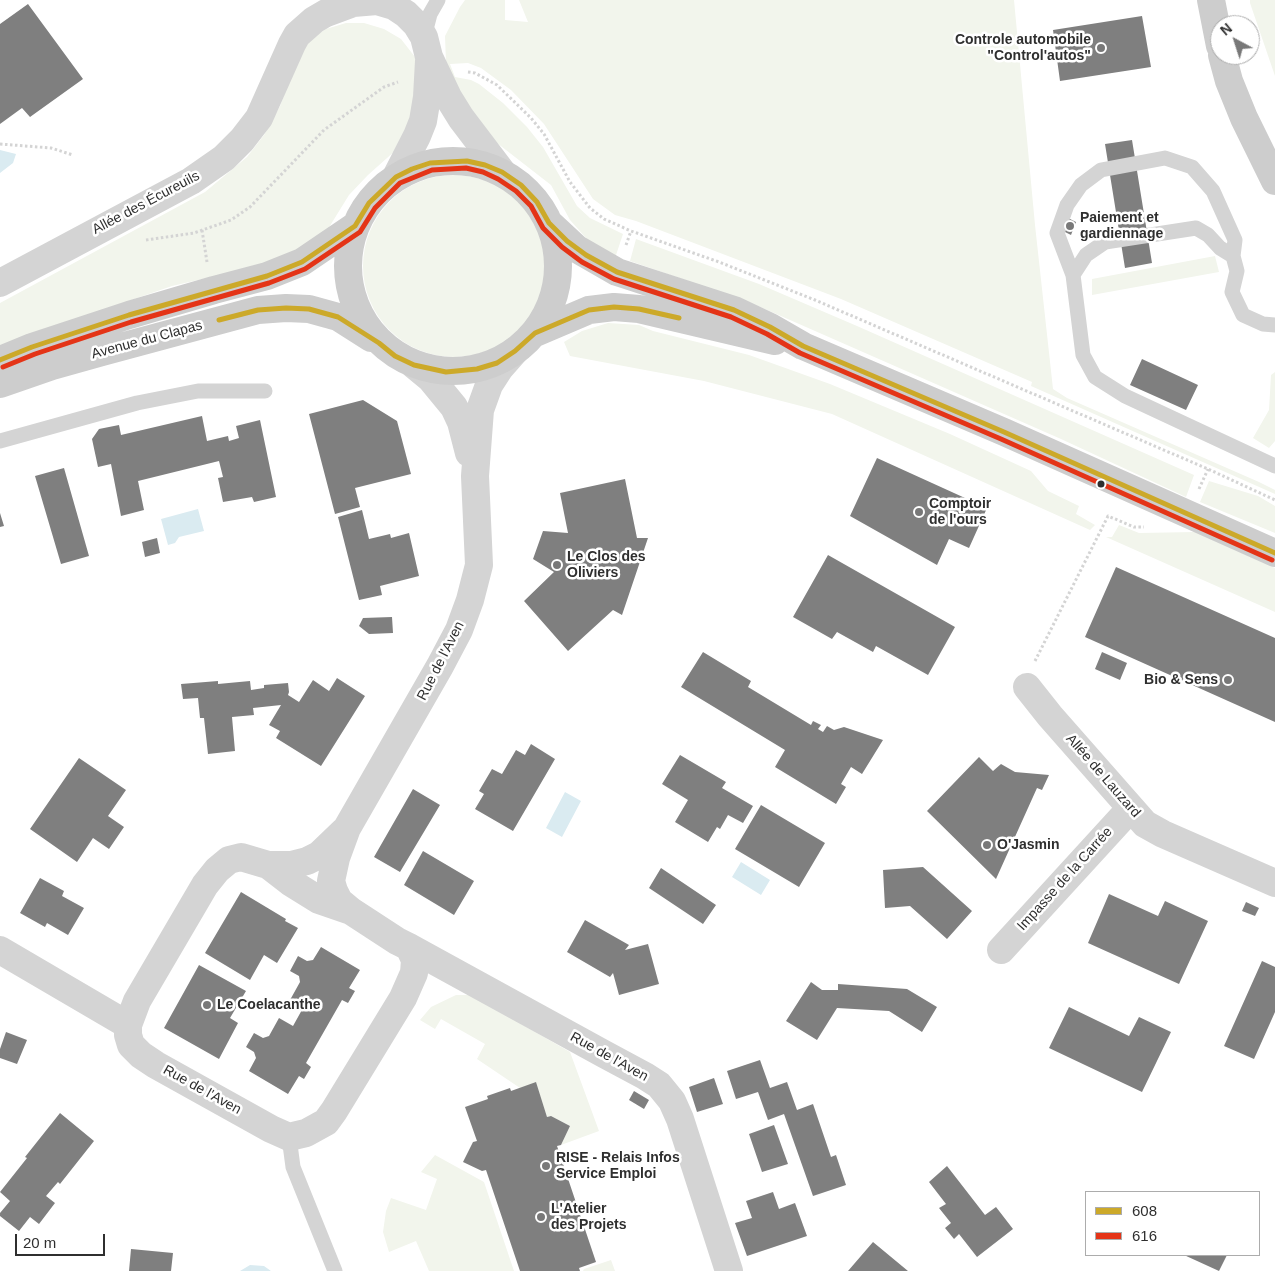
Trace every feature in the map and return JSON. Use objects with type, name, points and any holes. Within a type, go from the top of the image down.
[{"type":"main road","points":[[1211,0],[1214,15]]},
{"type":"main road","points":[[1225,65],[1244,118],[1275,181]]},
{"type":"main road","points":[[550,223],[557,248],[558,274],[553,300],[535,332],[515,351],[497,363],[477,369],[446,372],[414,365],[395,356],[379,343],[357,312],[350,294],[347,276],[348,257],[355,226],[369,203],[396,177],[412,168],[448,160],[467,161],[485,165],[502,172],[521,185],[537,202],[550,223],[577,249],[617,272],[734,310],[770,327],[803,346],[1004,432],[1275,553]]},
{"type":"main road","name":"Avenue du Clapas","points":[[0,360],[32,347],[129,315],[267,276],[302,262],[355,226]]},
{"type":"main road","points":[[535,332],[589,310],[622,308],[639,309],[745,335],[803,346]]},
{"type":"main road","name":"Avenue du Clapas","points":[[0,384],[52,366],[258,310],[309,309],[329,314],[338,317],[379,343]]},
{"type":"street","name":"Allée des Écureuils","points":[[0,283],[191,181],[224,158],[242,140],[259,118],[297,35],[314,20],[326,13],[354,3],[377,1],[394,6],[416,24],[430,61],[448,97],[461,118],[502,172]]},
{"type":"street","points":[[396,177],[423,121],[430,61]]},
{"type":"street","name":"Rue de l'Aven","points":[[515,351],[500,368],[489,385],[478,424],[475,476],[479,565],[470,600],[462,622],[436,674],[347,828],[336,858],[331,881],[339,901],[351,911],[409,947],[659,1084],[672,1101],[680,1119],[729,1271]]},
{"type":"street","name":"Rue de l'Aven","points":[[414,365],[431,379],[454,407],[461,422],[475,476]]},
{"type":"street","name":"Allée de Lauzard","points":[[1027,687],[1130,809],[1145,824],[1163,834],[1275,883]]},
{"type":"street","name":"Impasse de la Carrée","points":[[1001,950],[1130,809]]},
{"type":"street","name":"Rue de l'Aven","points":[[289,1137],[164,1070],[141,1055],[131,1045],[128,1025],[137,1001],[205,885],[217,870],[229,860],[241,857],[268,865],[291,865],[307,861],[319,855],[347,828]]},
{"type":"street","name":"Rue de l'Aven","points":[[268,865],[290,882],[319,900],[351,911]]},
{"type":"street","points":[[289,1137],[317,1128],[326,1122],[334,1111],[403,998],[414,973],[415,960],[409,947]]},
{"type":"street","points":[[0,950],[128,1025]]},
{"type":"lane","points":[[430,61],[430,14],[438,0]]},
{"type":"lane","points":[[1275,325],[1263,324],[1243,315],[1232,292],[1237,271],[1233,256],[1235,240],[1213,191],[1192,167],[1164,158],[1101,170],[1081,185],[1067,205],[1057,232],[1073,275],[1083,355],[1095,377],[1125,396],[1275,466]]},
{"type":"lane","points":[[1073,275],[1086,255],[1105,242],[1196,228],[1233,256]]},
{"type":"lane","points":[[0,441],[137,403],[198,391],[265,391]]},
{"type":"lane","points":[[289,1137],[293,1167],[335,1271]]},
{"type":"path","points":[[231,220],[250,207],[324,130],[384,87],[408,78],[430,61],[462,71],[475,72],[490,80],[504,91],[544,134],[570,182],[590,208],[604,219],[631,231],[719,262],[815,300],[1208,469],[1275,500]]},
{"type":"path","points":[[0,144],[51,148],[73,155]]},
{"type":"path","points":[[202,230],[208,265]]},
{"type":"path","points":[[1187,514],[1208,469]]},
{"type":"path","points":[[1027,687],[1037,656],[1108,516],[1134,527],[1152,528]]},
{"type":"shaded area","points":[[465,0],[505,0],[505,20],[528,22],[519,0],[1014,0],[1035,225],[1053,389],[1067,398],[1259,482],[1275,490],[1275,494],[1031,386],[1032,382],[841,299],[636,221],[615,215],[593,199],[544,124],[511,90],[481,68],[468,63],[450,64],[455,77],[471,80],[479,84],[503,103],[527,127],[543,147],[577,206],[590,218],[623,234],[615,258],[594,247],[570,220],[551,185],[497,143],[455,91],[446,63],[445,36]]},
{"type":"shaded area","points":[[1250,0],[1275,0],[1275,76],[1260,32],[1260,15],[1254,15]]},
{"type":"shaded area","points":[[346,23],[364,23],[384,29],[401,39],[415,57],[422,80],[420,102],[396,150],[349,195],[328,229],[289,259],[172,286],[85,316],[0,350],[0,303],[205,192],[247,157],[264,135],[280,106],[302,47],[326,29]]},
{"type":"shaded area","points":[[0,150],[16,154],[13,163],[0,173]]},
{"type":"shaded area","points":[[463,175],[489,182],[505,190],[524,208],[538,231],[545,257],[545,275],[538,301],[530,317],[512,336],[505,342],[480,353],[463,357],[445,357],[419,350],[403,342],[378,317],[370,301],[365,284],[363,257],[370,231],[378,215],[403,190],[419,182],[436,177]]},
{"type":"shaded area","points":[[636,239],[759,284],[1194,475],[1186,497],[1061,439],[749,302],[630,261]]},
{"type":"shaded area","points":[[1215,256],[1219,272],[1092,295],[1092,279]]},
{"type":"shaded area","points":[[608,323],[639,325],[653,331],[749,355],[830,384],[950,434],[1031,471],[1048,491],[1079,506],[1076,514],[1095,525],[1090,530],[832,414],[704,381],[570,356],[564,342],[582,331]]},
{"type":"shaded area","points":[[1275,372],[1275,441],[1269,448],[1253,438],[1269,410],[1271,375]]},
{"type":"shaded area","points":[[1209,481],[1258,496],[1275,506],[1275,533],[1200,502]]},
{"type":"shaded area","points":[[198,509],[204,531],[179,537],[175,543],[168,545],[161,519]]},
{"type":"shaded area","points":[[1119,525],[1139,533],[1195,532],[1275,568],[1275,612],[1106,537],[1112,537]]},
{"type":"shaded area","points":[[565,792],[581,801],[562,837],[546,828]]},
{"type":"shaded area","points":[[741,862],[770,880],[761,895],[732,877]]},
{"type":"shaded area","points":[[456,995],[471,995],[570,1052],[599,1131],[561,1145],[570,1126],[551,1116],[547,1117],[536,1083],[520,1088],[477,1059],[485,1044],[441,1019],[435,1029],[420,1020],[431,1007]]},
{"type":"shaded area","points":[[435,1155],[484,1182],[514,1271],[429,1271],[416,1241],[389,1252],[383,1232],[386,1211],[391,1198],[426,1210],[437,1179],[421,1172]]},
{"type":"shaded area","points":[[611,1260],[615,1271],[583,1271],[584,1269]]},
{"type":"shaded area","points":[[250,1265],[264,1266],[271,1271],[240,1271]]},
{"type":"building","points":[[28,4],[83,79],[30,117],[22,108],[0,124],[0,24]]},
{"type":"building","name":"Controle automobile \"Control'autos\"","points":[[1142,16],[1151,67],[1060,81],[1053,30]]},
{"type":"building","points":[[1132,140],[1152,263],[1125,268],[1105,144]]},
{"type":"building","name":"Paiement et gardiennage","points":[[1068,218],[1076,222],[1071,235],[1063,231]]},
{"type":"building","points":[[1142,359],[1198,385],[1186,410],[1130,385]]},
{"type":"building","points":[[363,400],[397,421],[411,474],[355,488],[360,507],[335,514],[309,414]]},
{"type":"building","points":[[202,416],[207,441],[228,436],[229,441],[239,438],[236,426],[260,420],[276,497],[254,502],[252,497],[223,502],[218,478],[223,477],[219,461],[138,481],[144,510],[121,516],[111,464],[98,467],[92,439],[99,429],[119,425],[121,435]]},
{"type":"building","name":"Comptoir de l'ours","points":[[877,458],[987,508],[969,548],[949,539],[937,565],[850,516]]},
{"type":"building","points":[[64,468],[89,556],[61,564],[35,476]]},
{"type":"building","points":[[625,479],[637,538],[648,538],[622,615],[613,610],[568,651],[524,601],[554,572],[533,559],[543,531],[568,533],[560,493]]},
{"type":"building","points":[[362,510],[369,539],[390,534],[391,538],[409,533],[419,576],[380,586],[382,595],[359,600],[338,517]]},
{"type":"building","points":[[0,513],[4,526],[0,527]]},
{"type":"building","points":[[157,538],[160,553],[145,557],[142,542]]},
{"type":"building","points":[[828,555],[955,627],[928,675],[876,646],[873,652],[837,632],[832,639],[793,617]]},
{"type":"building","name":"Bio & Sens","points":[[1116,567],[1275,638],[1275,722],[1085,637]]},
{"type":"building","points":[[392,617],[393,633],[369,634],[359,626],[363,618]]},
{"type":"building","points":[[703,652],[751,681],[748,687],[811,725],[813,721],[821,725],[818,729],[823,732],[827,726],[834,730],[844,727],[883,740],[862,774],[851,767],[841,784],[846,787],[836,804],[775,767],[785,750],[681,687]]},
{"type":"building","points":[[1102,652],[1127,663],[1120,680],[1095,669]]},
{"type":"building","points":[[337,678],[365,696],[321,766],[276,738],[280,731],[269,725],[281,705],[253,708],[254,715],[232,717],[235,751],[208,754],[204,718],[200,718],[198,698],[183,699],[181,684],[218,681],[218,684],[250,681],[251,690],[264,688],[264,685],[288,683],[288,695],[299,702],[313,680],[329,691]]},
{"type":"building","points":[[531,744],[555,759],[513,831],[475,809],[484,794],[479,791],[492,769],[502,774],[516,750],[525,755]]},
{"type":"building","points":[[680,755],[726,782],[722,788],[753,806],[743,823],[728,815],[720,829],[717,827],[708,842],[675,822],[688,800],[662,784]]},
{"type":"building","name":"O'Jasmin","points":[[979,757],[993,771],[1001,764],[1015,772],[1049,775],[1042,790],[1037,788],[996,879],[927,811]]},
{"type":"building","points":[[79,758],[126,790],[108,816],[124,827],[109,849],[93,838],[77,862],[30,829]]},
{"type":"building","points":[[413,789],[440,805],[400,872],[374,857]]},
{"type":"building","points":[[761,805],[825,843],[799,887],[735,849]]},
{"type":"building","points":[[423,851],[474,881],[454,915],[404,885]]},
{"type":"building","points":[[923,867],[972,911],[947,939],[910,906],[885,908],[883,870]]},
{"type":"building","points":[[661,868],[716,905],[703,924],[649,888]]},
{"type":"building","points":[[40,878],[64,891],[62,896],[84,908],[68,935],[47,923],[45,927],[20,913]]},
{"type":"building","points":[[241,892],[298,928],[277,963],[264,955],[250,980],[205,953]]},
{"type":"building","points":[[1109,894],[1158,916],[1165,901],[1208,921],[1179,984],[1088,943]]},
{"type":"building","points":[[1246,902],[1259,908],[1255,916],[1242,911]]},
{"type":"building","points":[[585,920],[629,945],[625,950],[648,944],[659,984],[619,995],[613,973],[610,977],[567,952]]},
{"type":"building","points":[[321,947],[360,970],[349,988],[355,991],[348,1003],[342,1000],[306,1063],[311,1067],[304,1079],[299,1076],[288,1094],[249,1071],[256,1058],[254,1052],[246,1047],[254,1033],[263,1038],[269,1036],[279,1018],[293,1026],[303,1008],[290,1000],[300,982],[299,976],[290,971],[298,956],[307,961],[313,960]]},
{"type":"building","points":[[1262,961],[1275,967],[1275,1012],[1254,1059],[1224,1046]]},
{"type":"building","name":"Le Coelacanthe","points":[[199,965],[246,991],[230,1018],[238,1023],[219,1059],[164,1028]]},
{"type":"building","points":[[811,982],[822,990],[838,990],[838,984],[907,989],[937,1007],[922,1032],[889,1011],[837,1008],[817,1040],[786,1021]]},
{"type":"building","points":[[1069,1007],[1129,1036],[1139,1017],[1171,1032],[1142,1092],[1049,1048]]},
{"type":"building","points":[[6,1032],[27,1040],[17,1064],[0,1058],[0,1049]]},
{"type":"building","points":[[760,1060],[770,1088],[787,1082],[797,1110],[813,1104],[831,1157],[836,1155],[846,1185],[813,1196],[784,1114],[768,1120],[758,1092],[736,1099],[727,1071]]},
{"type":"building","points":[[714,1078],[723,1104],[697,1112],[689,1087]]},
{"type":"building","name":"L'Atelier des Projets","points":[[536,1082],[547,1117],[551,1116],[570,1126],[561,1145],[557,1146],[596,1262],[579,1268],[580,1271],[520,1271],[486,1170],[482,1171],[463,1162],[473,1142],[477,1141],[465,1107],[488,1099],[487,1096],[510,1088],[511,1091]]},
{"type":"building","points":[[634,1091],[649,1100],[644,1109],[629,1100]]},
{"type":"building","points":[[60,1113],[94,1141],[60,1184],[58,1182],[46,1196],[55,1203],[39,1224],[30,1217],[19,1231],[0,1216],[0,1213],[10,1201],[0,1192]]},
{"type":"building","points":[[774,1125],[788,1164],[762,1172],[749,1134]]},
{"type":"building","points":[[947,1166],[985,1215],[996,1207],[1013,1229],[977,1257],[959,1234],[954,1239],[945,1228],[951,1223],[939,1208],[946,1204],[929,1182]]},
{"type":"building","points":[[773,1192],[779,1209],[795,1203],[807,1236],[747,1256],[735,1223],[752,1218],[746,1201]]},
{"type":"building","points":[[873,1242],[908,1271],[848,1271]]},
{"type":"building","points":[[131,1249],[173,1253],[171,1271],[129,1271]]},
{"type":"building","points":[[1186,1256],[1226,1256],[1219,1271]]},
{"type":"transit line","name":"608","points":[[0,360],[32,347],[129,315],[267,276],[302,262],[355,226],[369,203],[396,177],[430,163],[467,161],[485,165],[502,172],[521,185],[537,202],[549,223],[567,241],[586,255],[617,272],[734,310],[770,327],[803,346],[1004,432],[1275,553]]},
{"type":"transit line","name":"616","points":[[3,367],[35,354],[131,322],[269,283],[305,269],[360,232],[375,208],[400,183],[432,170],[466,168],[483,172],[516,191],[531,206],[543,228],[562,247],[582,262],[614,279],[731,317],[767,334],[800,353],[1001,439],[1272,560]]},
{"type":"transit line","name":"608","points":[[219,320],[258,310],[309,309],[338,317],[379,343],[395,356],[414,365],[446,372],[477,369],[497,363],[515,351],[535,333],[589,310],[614,307],[639,309],[679,318]]},
{"type":"place","name":"Controle automobile \"Control'autos\"","points":[[1101,48]]},
{"type":"place","name":"Paiement et gardiennage","points":[[1070,226]]},
{"type":"place","name":"Comptoir de l'ours","points":[[919,512]]},
{"type":"place","name":"Le Clos des Oliviers","points":[[557,565]]},
{"type":"place","name":"Bio & Sens","points":[[1228,680]]},
{"type":"place","name":"O'Jasmin","points":[[987,845]]},
{"type":"place","name":"Le Coelacanthe","points":[[207,1005]]},
{"type":"place","name":"RISE - Relais Infos Service Emploi","points":[[546,1166]]},
{"type":"place","name":"L'Atelier des Projets","points":[[541,1217]]}]
